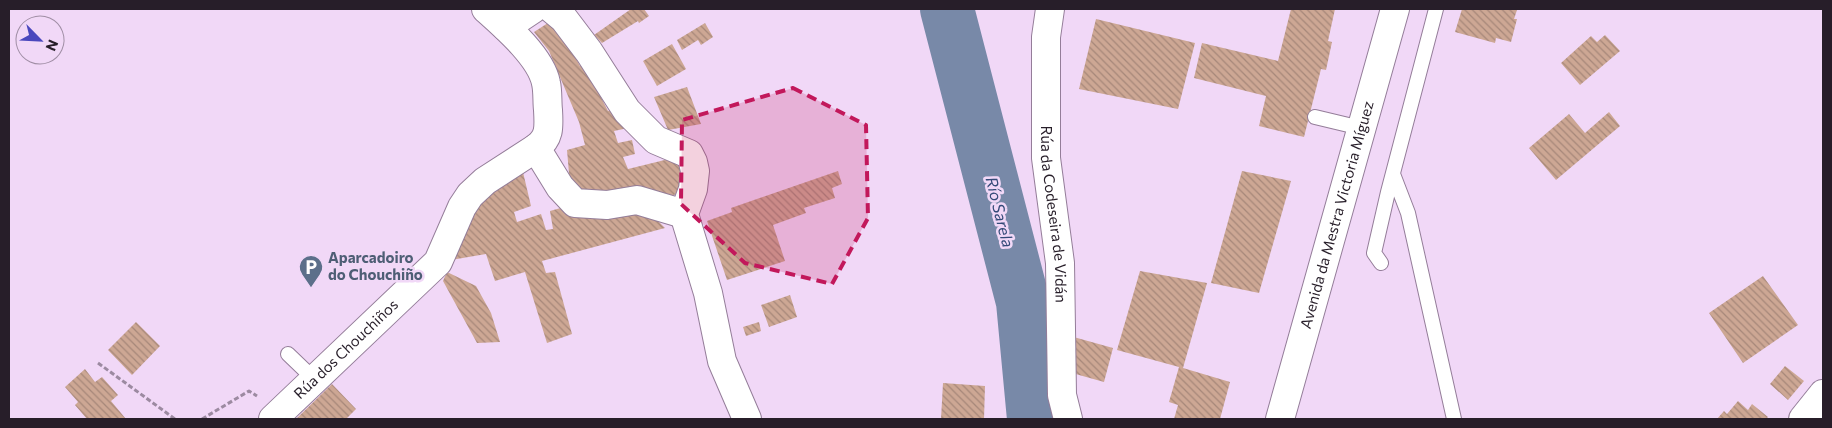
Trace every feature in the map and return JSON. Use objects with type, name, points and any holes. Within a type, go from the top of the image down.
[{"type":"street","name":"Rúa dos Chouchiños","points":[[279,413],[438,262],[462,207],[470,195],[485,181],[544,142],[548,135],[546,83],[542,71],[506,27],[486,9]]},
{"type":"street","points":[[506,27],[533,9]]},
{"type":"street","points":[[552,9],[564,19],[589,52],[627,111],[656,140],[689,154],[693,162],[695,171],[693,189],[684,214],[708,293],[722,361],[747,419]]},
{"type":"street","name":"Rúa da Codeseira de Vidán","points":[[1050,9],[1046,37],[1046,158],[1060,263],[1062,394],[1068,419]]},
{"type":"street","name":"Avenida da Mestra Victoria Míguez","points":[[1280,419],[1394,9]]},
{"type":"street","points":[[536,148],[560,187],[575,203],[607,205],[637,200],[684,214]]},
{"type":"street","points":[[1803,419],[1823,394]]},
{"type":"lane","points":[[1381,262],[1374,253],[1436,9]]},
{"type":"lane","points":[[1315,117],[1361,128]]},
{"type":"lane","points":[[1393,174],[1408,213],[1454,419]]},
{"type":"lane","points":[[288,354],[314,379]]},
{"type":"path","points":[[98,364],[175,419]]},
{"type":"path","points":[[202,419],[250,391],[268,402],[279,413]]},
{"type":"highlighted area","points":[[793,88],[866,125],[868,218],[832,284],[745,263],[681,204],[682,120]]},
{"type":"building","points":[[631,9],[644,9],[649,16],[602,43],[594,35]]},
{"type":"building","points":[[1291,9],[1335,9],[1328,41],[1332,42],[1326,70],[1321,69],[1304,137],[1259,126],[1266,96],[1194,78],[1202,43],[1278,61]]},
{"type":"building","points":[[1462,9],[1517,10],[1514,19],[1517,19],[1511,42],[1496,38],[1495,43],[1455,32]]},
{"type":"building","points":[[1096,19],[1195,43],[1178,109],[1079,89]]},
{"type":"building","points":[[551,21],[567,42],[580,66],[584,64],[608,111],[623,107],[628,128],[614,131],[618,143],[632,140],[635,154],[623,157],[628,169],[681,156],[687,187],[666,200],[576,194],[570,185],[567,150],[585,145],[579,122],[549,51],[534,32]]},
{"type":"building","points":[[705,23],[713,37],[701,45],[698,40],[682,50],[677,40]]},
{"type":"building","points":[[1605,35],[1620,51],[1580,85],[1561,63],[1591,36],[1597,42]]},
{"type":"building","points":[[672,44],[686,69],[657,86],[643,61]]},
{"type":"building","points":[[687,87],[701,124],[668,130],[654,97]]},
{"type":"building","points":[[1609,112],[1620,126],[1556,180],[1529,148],[1569,114],[1585,133]]},
{"type":"building","points":[[522,168],[531,206],[514,212],[517,222],[541,214],[546,230],[553,229],[550,211],[571,205],[640,203],[665,228],[542,261],[546,273],[555,272],[572,334],[547,343],[525,272],[495,281],[486,254],[451,260],[469,210]]},
{"type":"building","points":[[838,171],[842,184],[832,188],[835,198],[804,208],[806,213],[773,225],[785,261],[727,280],[707,221],[732,212],[731,208]]},
{"type":"building","points":[[1242,171],[1291,181],[1259,293],[1211,283]]},
{"type":"building","points":[[1140,271],[1207,283],[1183,368],[1230,382],[1220,419],[1174,419],[1178,405],[1169,402],[1179,367],[1117,350]]},
{"type":"building","points":[[447,272],[476,286],[491,313],[500,342],[477,343],[443,281]]},
{"type":"building","points":[[1763,276],[1798,325],[1743,363],[1709,313]]},
{"type":"building","points":[[790,295],[797,317],[769,327],[761,305]]},
{"type":"building","points":[[136,322],[160,346],[132,375],[108,350]]},
{"type":"building","points":[[759,322],[761,331],[746,336],[743,327]]},
{"type":"building","points":[[1070,336],[1113,348],[1104,382],[1072,373]]},
{"type":"building","points":[[1785,366],[1804,381],[1788,400],[1770,384]]},
{"type":"building","points":[[85,369],[95,382],[102,377],[118,395],[111,401],[126,419],[87,419],[75,405],[78,402],[65,387]]},
{"type":"building","points":[[943,383],[985,386],[984,419],[941,419]]},
{"type":"building","points":[[332,384],[356,409],[346,419],[296,419]]},
{"type":"building","points":[[1738,401],[1748,410],[1752,404],[1768,417],[1766,419],[1717,419],[1724,411],[1727,414]]},
{"type":"waterway","name":"Río Sarela","points":[[947,9],[1023,302],[1034,419]]},
{"type":"place","name":"Aparcadoiro do Chouchiño","points":[[311,288]]}]
